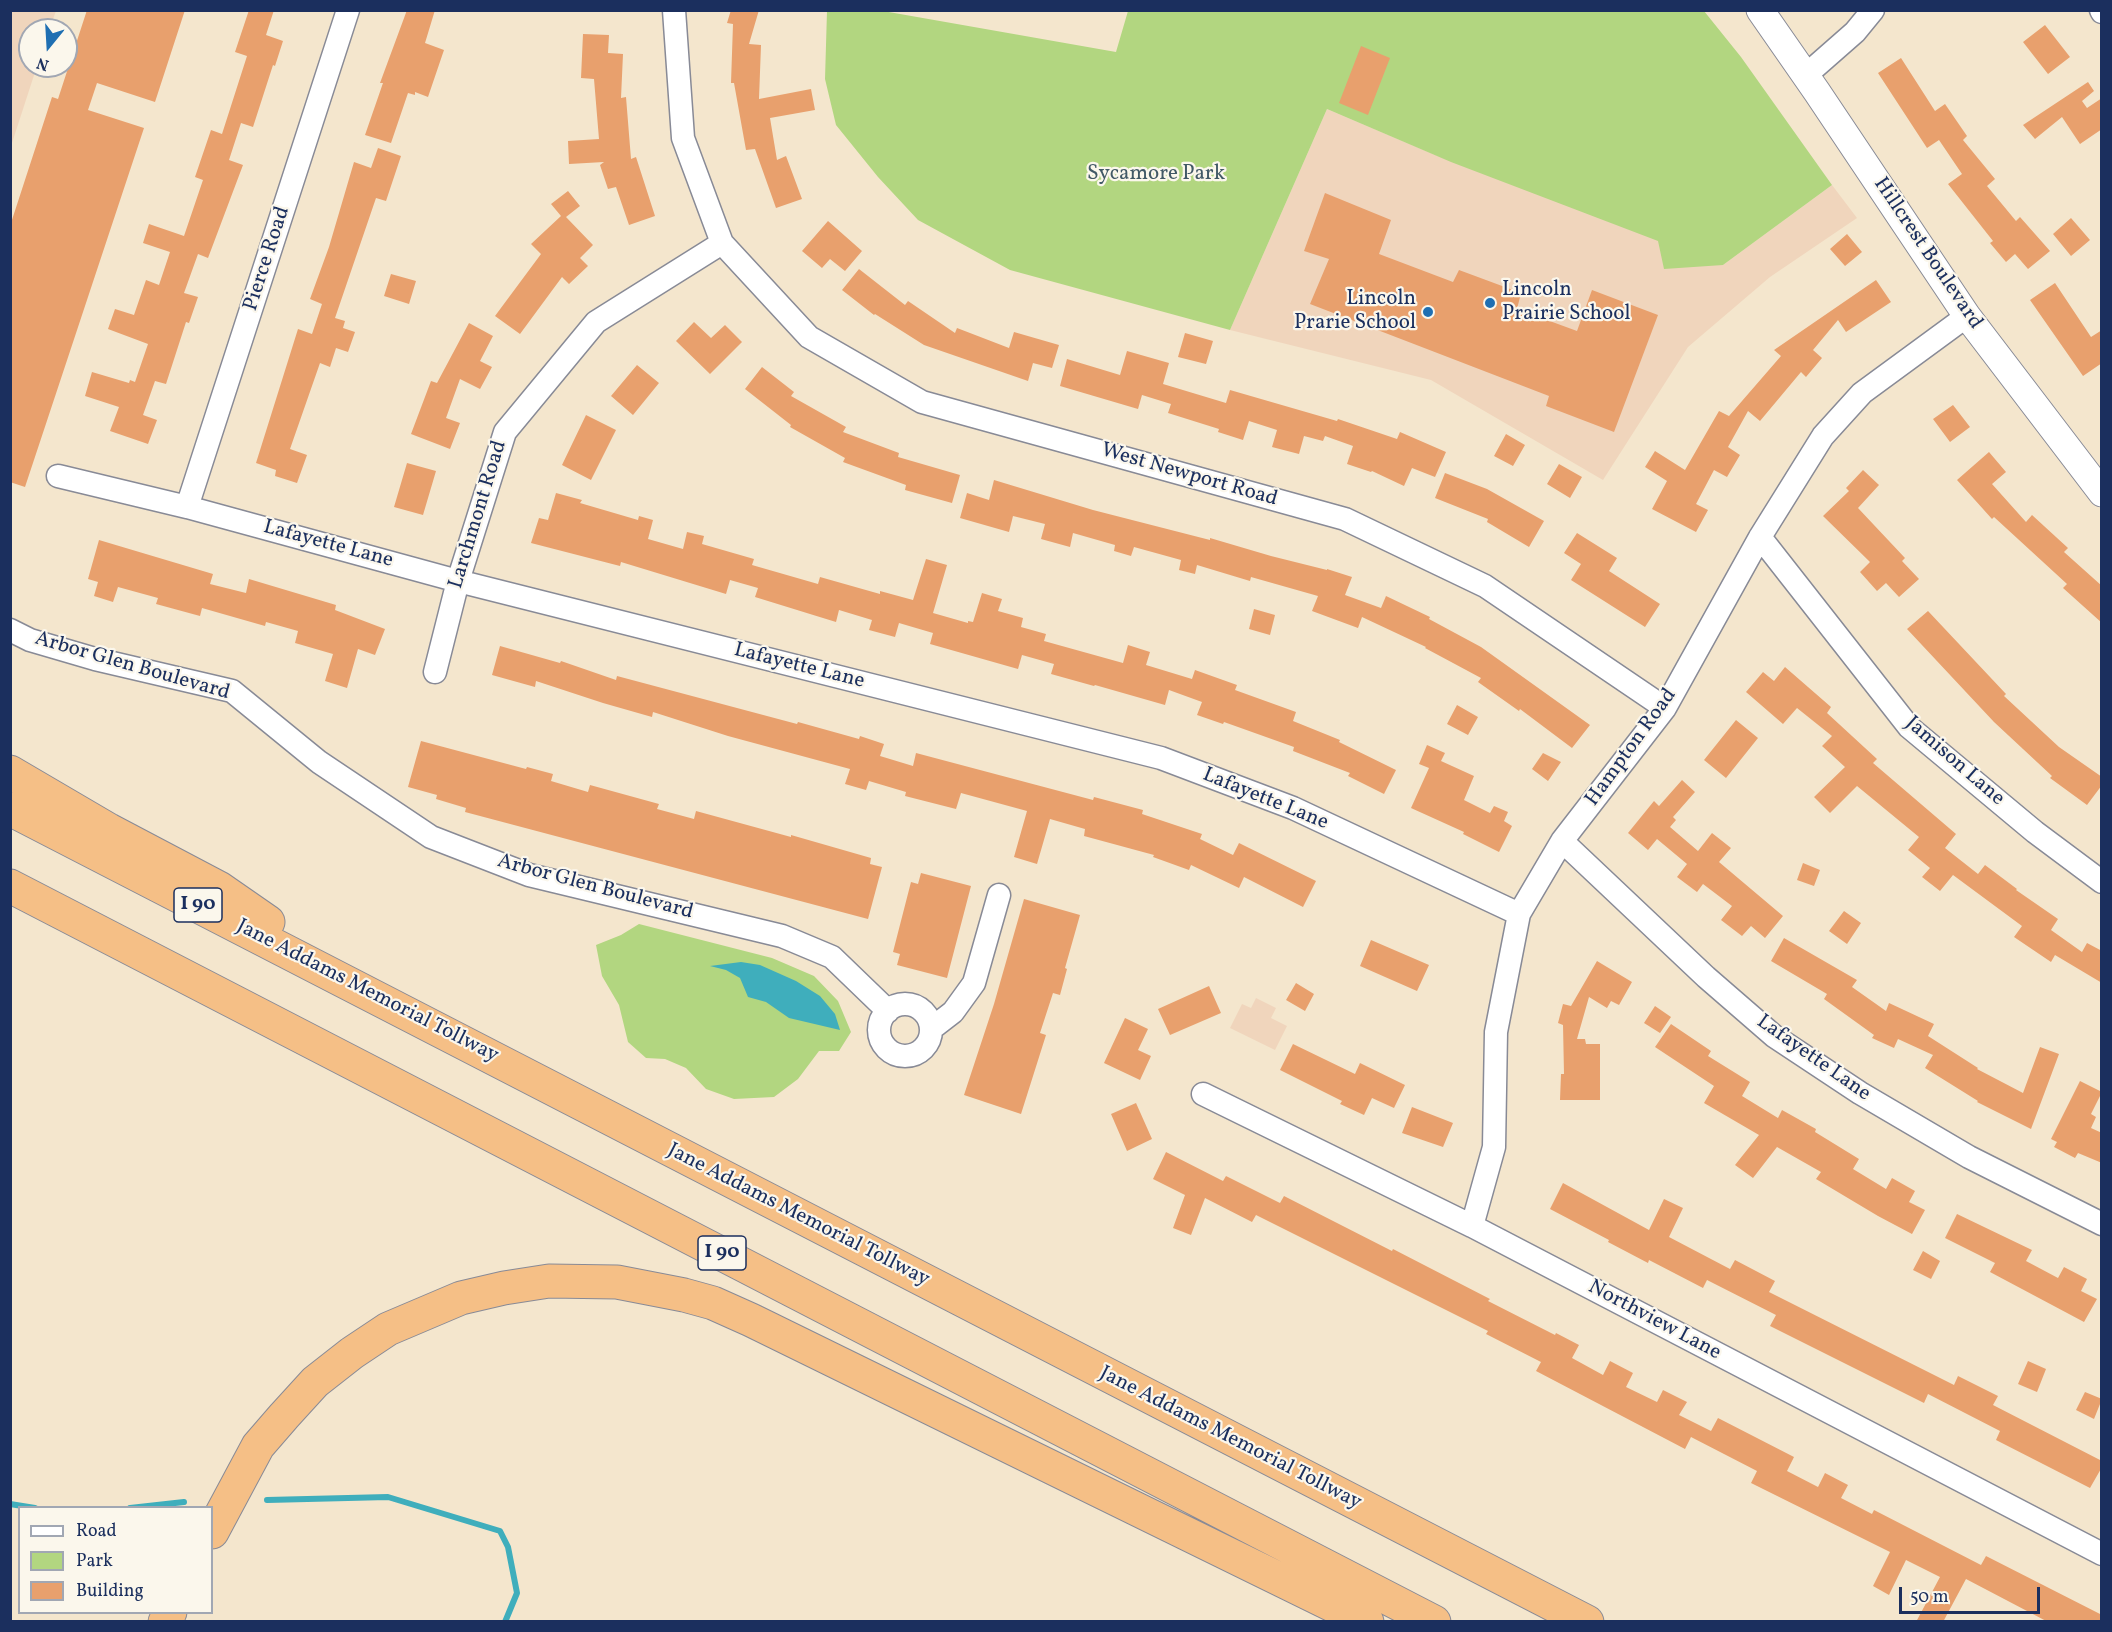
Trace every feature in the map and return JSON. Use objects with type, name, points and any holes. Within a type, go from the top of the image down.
[{"type":"highway","points":[[10,772],[109,830],[219,888],[386,1002]]},
{"type":"highway","name":"Jane Addams Memorial Tollway","points":[[10,809],[1587,1622]]},
{"type":"highway","name":"I 90","points":[[10,886],[1434,1622]]},
{"type":"highway","points":[[213,1530],[258,1446],[284,1416],[315,1382],[388,1329],[460,1298],[504,1288],[549,1281],[617,1282],[713,1303],[751,1320],[1366,1622]]},
{"type":"street","name":"Pierce Road","points":[[187,507],[348,10]]},
{"type":"street","points":[[674,10],[683,138],[722,243]]},
{"type":"street","name":"Hillcrest Boulevard","points":[[1760,10],[1967,316],[2102,493]]},
{"type":"street","points":[[1806,75],[1855,32],[1873,10]]},
{"type":"street","name":"Larchmont Road","points":[[435,672],[458,581],[505,432],[596,322],[722,243]]},
{"type":"street","name":"West Newport Road","points":[[722,243],[809,337],[922,402],[1345,519],[1485,586],[1665,708]]},
{"type":"street","name":"Hampton Road","points":[[1472,1226],[1494,1147],[1496,1032],[1520,914],[1562,841],[1665,708],[1760,537],[1823,436],[1862,393],[1967,316]]},
{"type":"street","name":"Lafayette Lane","points":[[58,476],[187,507],[458,581],[1161,758],[1293,808],[1520,914]]},
{"type":"street","name":"Jamison Lane","points":[[1760,537],[1909,727],[2035,832],[2102,882]]},
{"type":"street","name":"Arbor Glen Boulevard","points":[[10,630],[30,640],[95,659],[232,691],[320,762],[431,837],[529,875],[782,936],[832,957],[888,1011]]},
{"type":"street","name":"Lafayette Lane","points":[[1562,841],[1706,977],[1774,1036],[1860,1093],[1969,1157],[2102,1224]]},
{"type":"street","points":[[931,1029],[952,1012],[974,983],[999,895]]},
{"type":"street","points":[[913,1005],[928,1017],[931,1029],[930,1038],[920,1052],[902,1056],[886,1047],[879,1034],[880,1024],[888,1011],[896,1006],[913,1005]]},
{"type":"street","name":"Northview Lane","points":[[1203,1094],[1472,1226],[2102,1554]]},
{"type":"shaded area","points":[[11,10],[56,11],[53,18],[18,18],[18,78],[33,78],[11,146]]},
{"type":"shaded area","name":"Lincoln Prairie School","points":[[1327,109],[1433,154],[1723,265],[1832,185],[1857,218],[1770,277],[1688,347],[1603,480],[1431,380],[1230,330]]},
{"type":"shaded area","points":[[1256,998],[1276,1008],[1271,1018],[1287,1026],[1275,1050],[1230,1028],[1242,1004],[1251,1008]]},
{"type":"green space","name":"Sycamore Park","points":[[827,11],[883,11],[1116,52],[1128,11],[1704,11],[1741,57],[1832,185],[1723,265],[1664,269],[1658,241],[1451,162],[1327,109],[1230,330],[1010,270],[918,220],[878,177],[836,125],[825,79]]},
{"type":"green space","points":[[639,924],[772,958],[814,976],[838,1001],[851,1032],[839,1051],[819,1051],[798,1079],[774,1097],[734,1099],[706,1089],[686,1068],[665,1059],[646,1058],[628,1042],[619,1005],[602,976],[596,945],[621,935]]},
{"type":"water","points":[[741,962],[760,965],[796,981],[820,996],[835,1014],[840,1030],[789,1018],[766,1002],[748,997],[740,978],[726,970],[710,966]]},
{"type":"building","points":[[87,10],[185,10],[155,102],[97,83],[88,110],[144,128],[25,487],[10,482],[10,226],[52,97],[58,99],[65,78],[78,78],[78,38]]},
{"type":"building","points":[[249,10],[274,10],[266,35],[283,41],[253,127],[241,123],[229,160],[243,165],[208,258],[198,254],[184,293],[198,297],[189,323],[186,322],[166,384],[155,381],[143,415],[157,420],[148,444],[110,431],[119,407],[85,396],[92,372],[129,383],[130,380],[135,382],[148,344],[108,329],[115,309],[134,315],[146,280],[159,285],[170,252],[143,243],[149,224],[184,236],[203,180],[195,177],[211,130],[222,134],[247,56],[235,52]]},
{"type":"building","points":[[407,10],[435,10],[425,43],[444,50],[428,97],[415,92],[415,95],[408,93],[391,143],[365,135],[383,83],[380,83]]},
{"type":"building","points":[[731,10],[759,10],[749,44],[761,45],[759,99],[811,89],[815,110],[770,118],[777,160],[786,156],[802,199],[776,208],[755,149],[746,150],[734,83],[731,83],[733,24],[727,23]]},
{"type":"building","points":[[2045,25],[2070,57],[2048,74],[2023,42]]},
{"type":"building","points":[[583,34],[609,35],[608,53],[623,54],[621,98],[626,97],[631,159],[636,157],[655,216],[629,225],[616,187],[608,189],[600,165],[604,162],[569,164],[568,141],[599,139],[594,79],[581,78]]},
{"type":"building","points":[[1361,46],[1390,58],[1368,115],[1339,103]]},
{"type":"building","points":[[1901,58],[1935,111],[1945,104],[1967,136],[1963,140],[1995,179],[1987,186],[2016,221],[2020,217],[2050,251],[2028,269],[2015,254],[2006,262],[1990,243],[1993,241],[1948,184],[1962,174],[1939,140],[1927,148],[1878,73]]},
{"type":"building","points":[[2088,82],[2094,91],[2082,101],[2087,108],[2102,98],[2102,129],[2080,144],[2062,117],[2035,139],[2023,125]]},
{"type":"building","points":[[378,148],[401,156],[386,201],[376,198],[335,318],[345,321],[343,328],[355,332],[348,352],[336,348],[330,367],[320,363],[290,449],[307,455],[297,483],[275,476],[276,470],[256,463],[298,329],[312,334],[322,304],[310,299],[329,247],[354,162],[371,168]]},
{"type":"building","points":[[568,191],[580,206],[566,217],[593,245],[580,258],[588,266],[569,284],[562,277],[520,334],[495,316],[541,254],[531,244],[561,216],[551,204]]},
{"type":"building","name":"Lincoln Prarie School","points":[[1325,193],[1391,220],[1379,254],[1453,282],[1459,270],[1521,293],[1517,309],[1577,331],[1592,290],[1658,315],[1614,432],[1546,406],[1549,396],[1310,304],[1329,259],[1304,251]]},
{"type":"building","points":[[2071,218],[2090,240],[2071,256],[2053,234]]},
{"type":"building","points":[[828,221],[862,251],[845,271],[830,259],[822,268],[802,251]]},
{"type":"building","points":[[1847,234],[1862,252],[1845,266],[1830,249]]},
{"type":"building","points":[[859,269],[905,305],[908,301],[955,333],[957,328],[1009,348],[1014,332],[1059,345],[1052,368],[1033,363],[1028,381],[924,345],[874,315],[842,290]]},
{"type":"building","points":[[391,274],[416,281],[409,304],[384,296]]},
{"type":"building","points":[[1876,280],[1891,302],[1846,332],[1838,320],[1813,350],[1822,358],[1806,377],[1801,372],[1760,421],[1748,411],[1728,447],[1740,455],[1727,477],[1714,470],[1696,504],[1708,510],[1696,532],[1652,509],[1667,481],[1645,467],[1655,451],[1685,470],[1719,411],[1729,416],[1781,356],[1774,350]]},
{"type":"building","points":[[2055,283],[2091,337],[2102,330],[2102,363],[2083,376],[2030,300]]},
{"type":"building","points":[[694,322],[711,338],[725,325],[742,342],[710,374],[676,341]]},
{"type":"building","points":[[469,323],[493,336],[480,361],[492,367],[480,389],[460,379],[446,418],[460,423],[450,449],[411,434],[431,381],[437,383]]},
{"type":"building","points":[[1185,333],[1213,341],[1206,364],[1178,357]]},
{"type":"building","points":[[1127,351],[1169,363],[1163,384],[1226,403],[1230,390],[1337,421],[1338,419],[1397,439],[1400,432],[1446,452],[1435,477],[1412,468],[1404,486],[1372,471],[1347,464],[1353,446],[1325,436],[1323,441],[1304,436],[1299,454],[1272,447],[1277,430],[1249,421],[1243,440],[1218,432],[1219,429],[1168,413],[1171,404],[1142,395],[1138,409],[1060,386],[1067,359],[1120,375]]},
{"type":"building","points":[[637,365],[659,383],[633,415],[611,396]]},
{"type":"building","points":[[762,367],[794,392],[791,396],[846,427],[843,432],[899,453],[898,457],[960,475],[952,503],[905,490],[906,485],[843,462],[845,458],[790,427],[791,425],[745,389]]},
{"type":"building","points":[[1953,405],[1970,427],[1950,442],[1933,419]]},
{"type":"building","points":[[586,415],[616,430],[591,480],[562,465]]},
{"type":"building","points":[[1506,434],[1525,445],[1513,466],[1494,456]]},
{"type":"building","points":[[1989,452],[2006,472],[1992,484],[2026,522],[2032,515],[2068,548],[2064,552],[2102,586],[2102,623],[2063,588],[2067,584],[1994,517],[1992,519],[1957,480]]},
{"type":"building","points":[[407,463],[436,471],[423,515],[394,507]]},
{"type":"building","points":[[1559,464],[1582,477],[1570,498],[1547,484]]},
{"type":"building","points":[[1863,470],[1879,485],[1858,508],[1905,558],[1902,561],[1919,579],[1899,597],[1886,583],[1877,591],[1860,572],[1870,562],[1823,516],[1849,491],[1846,488]]},
{"type":"building","points":[[1445,473],[1487,489],[1544,521],[1529,547],[1487,522],[1488,519],[1435,498]]},
{"type":"building","points":[[994,480],[1093,510],[1210,540],[1210,538],[1352,577],[1345,595],[1381,608],[1386,596],[1430,617],[1429,619],[1481,647],[1590,725],[1572,748],[1520,709],[1519,711],[1478,682],[1481,678],[1426,647],[1362,617],[1358,628],[1312,611],[1318,596],[1251,577],[1250,581],[1197,565],[1195,574],[1179,570],[1181,560],[1134,547],[1131,556],[1114,551],[1115,545],[1073,533],[1070,547],[1041,539],[1045,524],[1013,516],[1009,532],[960,518],[967,493],[989,500]]},
{"type":"building","points":[[556,493],[582,500],[580,503],[638,520],[639,516],[653,520],[648,539],[683,549],[687,532],[704,536],[702,544],[754,559],[752,565],[818,584],[820,577],[880,594],[880,591],[913,600],[926,559],[947,565],[933,613],[968,623],[968,621],[973,622],[982,593],[1002,599],[998,611],[1023,618],[1021,627],[1046,634],[1044,641],[1123,663],[1128,645],[1150,652],[1146,665],[1192,679],[1195,670],[1237,685],[1235,690],[1296,712],[1293,721],[1340,740],[1339,742],[1396,770],[1384,794],[1348,776],[1350,773],[1293,751],[1294,747],[1224,722],[1223,724],[1197,715],[1202,702],[1169,690],[1165,705],[1051,674],[1054,664],[1022,655],[1018,669],[930,644],[933,633],[899,623],[895,637],[869,630],[872,620],[839,610],[836,622],[755,597],[758,588],[730,580],[726,594],[621,562],[620,566],[531,543],[539,518],[548,520]]},
{"type":"building","points":[[1577,533],[1617,558],[1609,571],[1660,604],[1645,627],[1571,580],[1581,564],[1564,553]]},
{"type":"building","points":[[99,540],[213,574],[210,584],[246,593],[249,579],[336,605],[335,610],[385,629],[375,655],[358,649],[347,688],[325,681],[333,654],[295,643],[298,631],[266,622],[265,626],[202,608],[200,616],[156,604],[158,598],[118,587],[113,602],[94,596],[98,582],[88,579]]},
{"type":"building","points":[[1254,609],[1275,615],[1270,635],[1249,629]]},
{"type":"building","points":[[1928,611],[2006,694],[2004,696],[2059,747],[2102,777],[2102,785],[2087,805],[2050,778],[2052,776],[1994,722],[1907,629]]},
{"type":"building","points":[[500,646],[560,663],[561,661],[616,680],[617,676],[797,724],[798,722],[859,739],[860,736],[884,744],[880,756],[913,766],[916,753],[1093,800],[1094,797],[1143,810],[1142,814],[1202,834],[1200,839],[1233,855],[1239,843],[1316,881],[1303,907],[1244,877],[1239,888],[1191,865],[1189,870],[1153,857],[1154,855],[1084,836],[1085,829],[1050,819],[1037,864],[1014,857],[1027,811],[961,793],[956,809],[905,796],[906,792],[869,781],[866,790],[845,784],[850,769],[728,736],[653,712],[652,717],[536,681],[535,687],[492,675]]},
{"type":"building","points":[[1785,667],[1831,707],[1827,713],[1877,759],[1873,763],[1956,834],[1945,848],[1978,874],[1985,865],[2058,919],[2051,930],[2082,952],[2087,943],[2102,951],[2102,983],[2055,955],[2051,962],[2014,937],[2022,926],[1953,875],[1940,891],[1922,877],[1930,868],[1908,850],[1919,837],[1857,786],[1830,813],[1814,797],[1845,767],[1822,746],[1832,736],[1797,708],[1783,724],[1746,692],[1763,672],[1774,681]]},
{"type":"building","points":[[1457,705],[1478,717],[1468,735],[1447,724]]},
{"type":"building","points":[[1736,720],[1758,738],[1726,778],[1704,760]]},
{"type":"building","points":[[421,741],[553,774],[551,781],[588,792],[590,785],[659,804],[657,809],[694,819],[696,811],[871,858],[870,864],[882,867],[868,919],[465,812],[466,808],[436,799],[437,795],[408,787]]},
{"type":"building","points":[[1427,745],[1445,753],[1441,761],[1474,776],[1464,800],[1490,813],[1494,806],[1508,812],[1504,821],[1512,826],[1499,852],[1463,834],[1464,832],[1411,808],[1429,768],[1419,764]]},
{"type":"building","points":[[1543,753],[1561,762],[1548,781],[1532,769]]},
{"type":"building","points":[[1682,780],[1695,792],[1673,817],[1676,820],[1670,827],[1698,851],[1712,833],[1731,848],[1719,862],[1783,916],[1765,938],[1751,926],[1742,936],[1721,920],[1732,906],[1703,884],[1697,892],[1677,877],[1687,864],[1657,839],[1648,850],[1628,833],[1654,801],[1659,806]]},
{"type":"building","points":[[1803,863],[1820,870],[1814,886],[1797,880]]},
{"type":"building","points":[[921,873],[971,886],[947,978],[897,965],[900,954],[893,952],[911,882],[918,884]]},
{"type":"building","points":[[1024,899],[1080,915],[1060,995],[1053,993],[1040,1033],[1046,1035],[1021,1114],[964,1095],[994,1004]]},
{"type":"building","points":[[1844,911],[1861,923],[1847,944],[1829,931]]},
{"type":"building","points":[[1784,938],[1857,980],[1852,987],[1886,1011],[1889,1003],[1934,1024],[1928,1036],[1977,1069],[2023,1093],[2040,1047],[2059,1054],[2031,1129],[1977,1102],[1925,1068],[1933,1055],[1898,1039],[1894,1048],[1872,1038],[1874,1035],[1824,999],[1827,994],[1771,961]]},
{"type":"building","points":[[1371,940],[1429,965],[1417,991],[1360,966]]},
{"type":"building","points":[[1597,961],[1632,982],[1619,1005],[1611,1001],[1607,1008],[1589,997],[1577,1039],[1585,1039],[1586,1044],[1600,1044],[1600,1100],[1560,1100],[1561,1074],[1564,1074],[1563,1025],[1558,1023],[1563,1004],[1571,1006]]},
{"type":"building","points":[[1296,983],[1314,994],[1305,1011],[1286,1000]]},
{"type":"building","points":[[1209,986],[1221,1013],[1170,1035],[1158,1009]]},
{"type":"building","points":[[1655,1006],[1671,1017],[1660,1033],[1644,1023]]},
{"type":"building","points":[[1125,1018],[1148,1029],[1138,1050],[1151,1056],[1140,1080],[1104,1063]]},
{"type":"building","points":[[1671,1024],[1711,1051],[1708,1056],[1750,1082],[1742,1096],[1778,1118],[1782,1110],[1816,1129],[1815,1132],[1859,1159],[1853,1169],[1886,1189],[1892,1178],[1915,1191],[1909,1202],[1925,1210],[1912,1234],[1816,1179],[1821,1172],[1777,1147],[1753,1178],[1735,1165],[1759,1135],[1704,1103],[1714,1086],[1655,1047]]},
{"type":"building","points":[[1293,1044],[1355,1074],[1360,1063],[1405,1085],[1394,1108],[1372,1098],[1364,1115],[1340,1104],[1342,1101],[1280,1070]]},
{"type":"building","points":[[2080,1081],[2102,1092],[2091,1114],[2096,1117],[2091,1128],[2102,1133],[2102,1163],[2078,1153],[2075,1158],[2054,1147],[2057,1142],[2051,1139]]},
{"type":"building","points":[[1136,1103],[1152,1139],[1127,1151],[1111,1114]]},
{"type":"building","points":[[1412,1107],[1453,1123],[1443,1147],[1402,1133]]},
{"type":"building","points":[[1166,1152],[1223,1181],[1226,1176],[1280,1203],[1284,1196],[1392,1251],[1393,1249],[1490,1299],[1488,1301],[1579,1345],[1572,1358],[1603,1375],[1610,1361],[1633,1373],[1626,1387],[1657,1402],[1663,1390],[1687,1402],[1679,1415],[1711,1431],[1718,1418],[1794,1457],[1787,1471],[1818,1487],[1825,1473],[1848,1485],[1841,1498],[1872,1514],[1874,1510],[1981,1565],[1986,1556],[2102,1615],[2102,1622],[2048,1622],[1966,1579],[1943,1622],[1916,1622],[1940,1577],[1906,1560],[1889,1595],[1873,1586],[1890,1552],[1751,1483],[1757,1471],[1691,1437],[1685,1449],[1536,1371],[1541,1362],[1486,1334],[1488,1331],[1256,1215],[1252,1222],[1205,1198],[1191,1235],[1173,1228],[1185,1195],[1153,1179]]},
{"type":"building","points":[[1563,1183],[1649,1230],[1664,1199],[1683,1208],[1669,1237],[1730,1269],[1735,1260],[1775,1281],[1769,1292],[1954,1385],[1958,1376],[1998,1396],[1993,1405],[2102,1461],[2102,1467],[2090,1488],[1996,1440],[2000,1431],[1928,1394],[1924,1403],[1770,1326],[1776,1315],[1707,1280],[1703,1288],[1608,1242],[1609,1240],[1550,1209]]},
{"type":"building","points":[[1957,1214],[2032,1250],[2026,1261],[2058,1278],[2064,1267],[2087,1279],[2081,1291],[2097,1299],[2084,1322],[1990,1272],[1995,1263],[1945,1238]]},
{"type":"building","points":[[1923,1251],[1940,1261],[1931,1279],[1913,1270]]},
{"type":"building","points":[[2028,1361],[2046,1369],[2037,1392],[2018,1384]]},
{"type":"building","points":[[2085,1392],[2102,1399],[2094,1419],[2076,1410]]},
{"type":"waterway","points":[[267,1500],[388,1497],[500,1531],[508,1547],[517,1593],[505,1622]]},
{"type":"waterway","points":[[148,1506],[184,1502]]},
{"type":"waterway","points":[[10,1504],[22,1506]]},
{"type":"place","name":"Lincoln Prairie School","points":[[1490,303]]},
{"type":"place","name":"Lincoln Prarie School","points":[[1428,312]]}]
